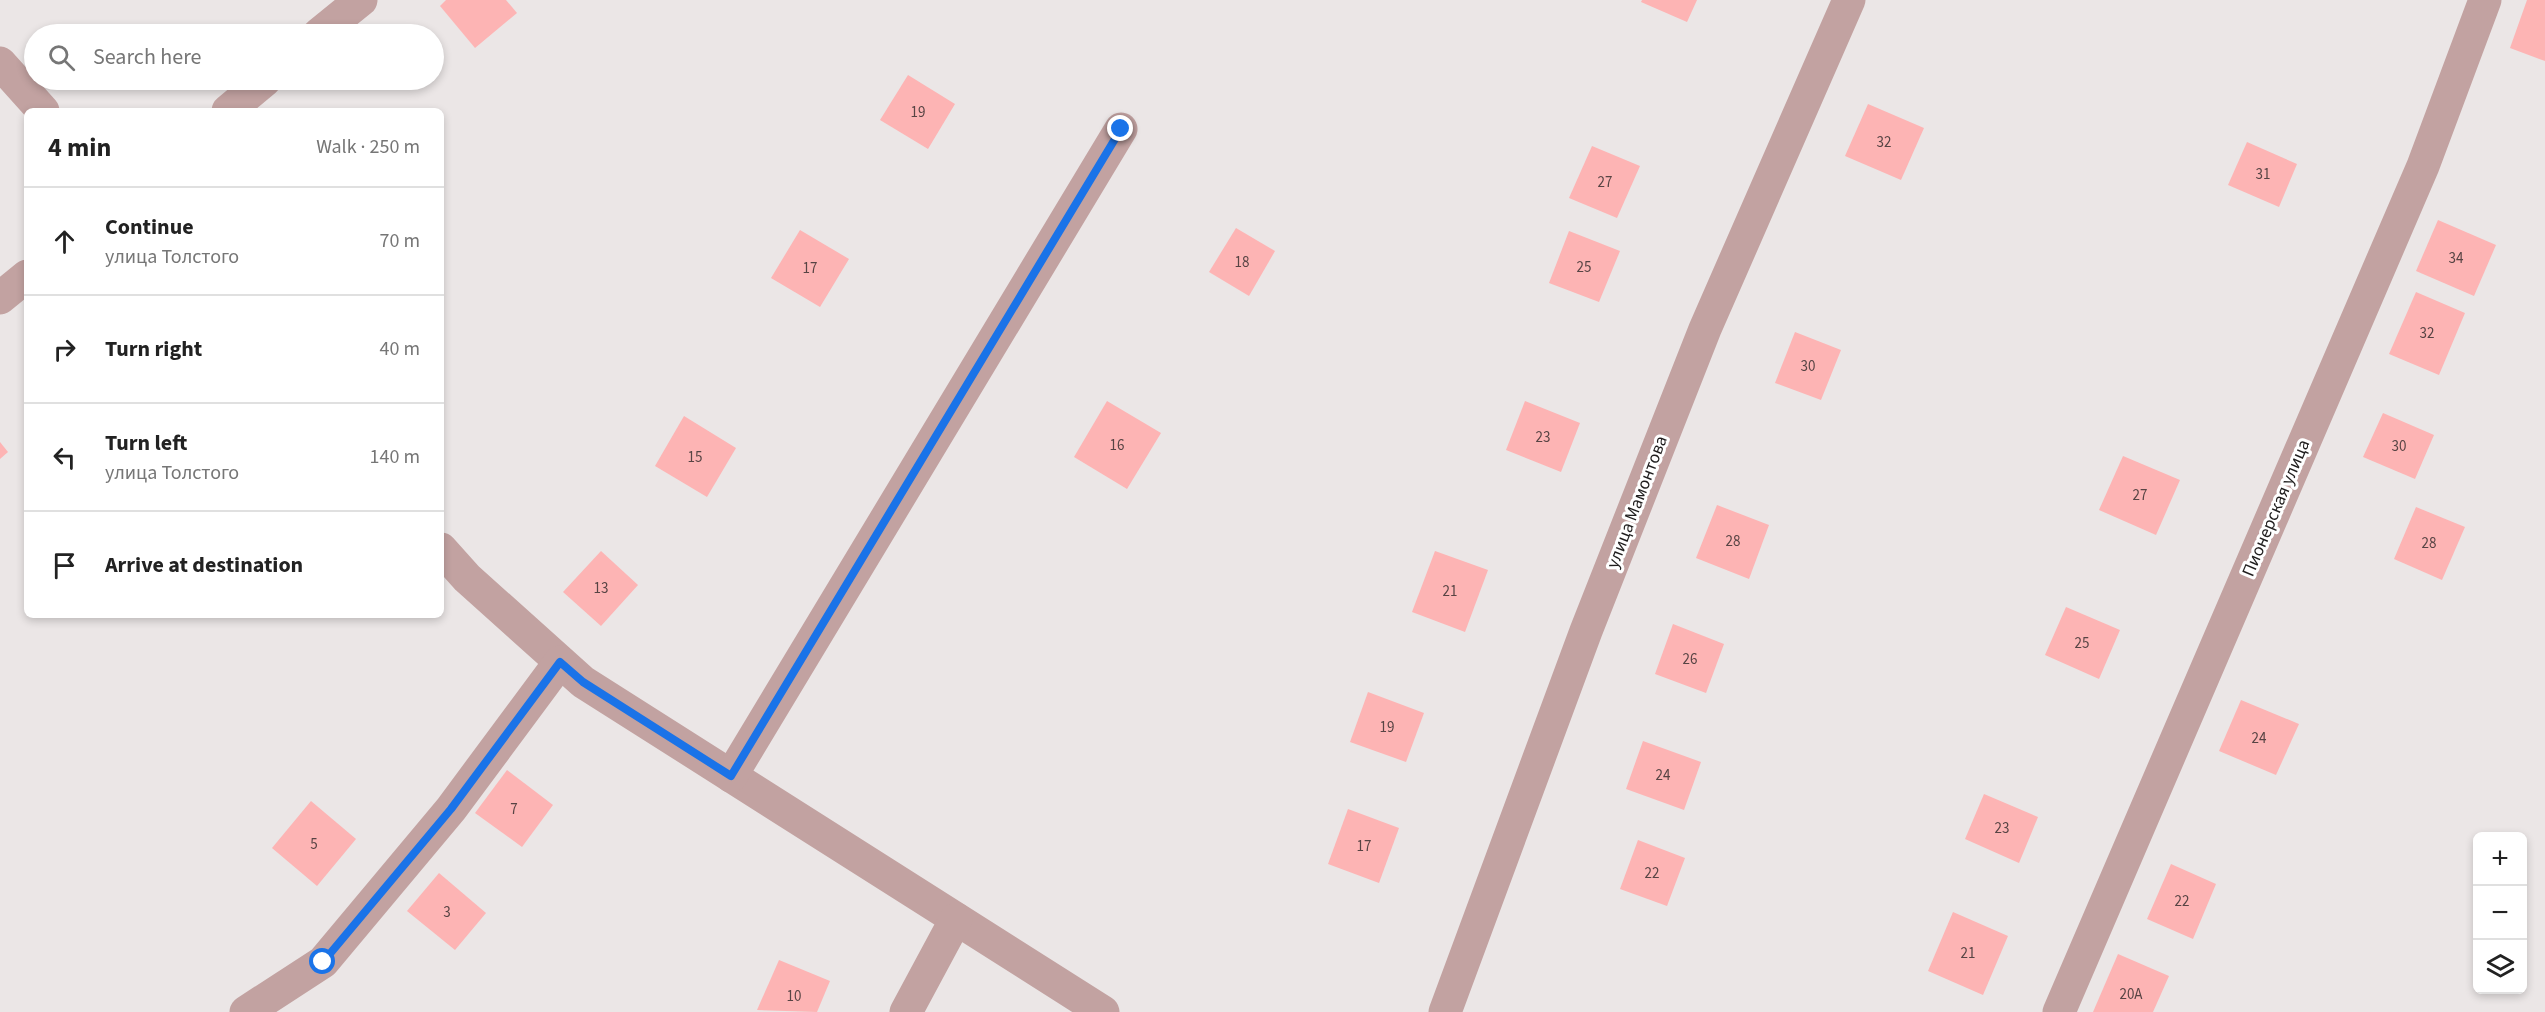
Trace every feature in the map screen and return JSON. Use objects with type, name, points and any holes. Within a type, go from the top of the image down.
[{"type":"street","points":[[331,24],[361,0]]},
{"type":"street","name":"улица Мамонтова","points":[[1445,1012],[1586,631],[1705,329],[1849,0]]},
{"type":"street","name":"Пионерская улица","points":[[2059,1012],[2423,166],[2486,0]]},
{"type":"street","points":[[0,63],[24,90]]},
{"type":"street","points":[[24,90],[40,108]]},
{"type":"street","points":[[232,108],[253,90]]},
{"type":"street","points":[[731,776],[1121,129]]},
{"type":"street","points":[[0,298],[24,278]]},
{"type":"street","points":[[444,552],[467,578],[583,682],[1103,1012]]},
{"type":"street","points":[[246,1012],[323,962],[451,809],[560,662]]},
{"type":"street","points":[[906,1012],[956,919]]},
{"type":"building","points":[[446,0],[506,0],[517,13],[475,48],[440,6]]},
{"type":"building","points":[[1642,0],[1697,0],[1687,22],[1641,2]]},
{"type":"building","points":[[2527,0],[2545,0],[2545,61],[2510,48]]},
{"type":"building","points":[[908,75],[955,104],[928,149],[880,120]]},
{"type":"building","points":[[1868,104],[1924,128],[1901,180],[1845,156]]},
{"type":"building","points":[[2247,142],[2297,164],[2279,207],[2228,185]]},
{"type":"building","points":[[1592,146],[1640,166],[1617,218],[1569,198]]},
{"type":"building","points":[[2438,220],[2496,245],[2474,296],[2416,271]]},
{"type":"building","points":[[1236,228],[1275,251],[1249,296],[1209,272]]},
{"type":"building","points":[[800,230],[849,259],[820,307],[771,278]]},
{"type":"building","points":[[1569,231],[1620,251],[1599,302],[1549,283]]},
{"type":"building","points":[[2416,292],[2465,313],[2439,375],[2389,354]]},
{"type":"building","points":[[1795,332],[1841,350],[1821,400],[1775,383]]},
{"type":"building","points":[[1107,401],[1161,433],[1127,489],[1074,457]]},
{"type":"building","points":[[1525,401],[1580,423],[1561,472],[1506,450]]},
{"type":"building","points":[[2383,413],[2434,435],[2415,479],[2363,457]]},
{"type":"building","points":[[684,416],[736,448],[707,497],[655,466]]},
{"type":"building","points":[[0,442],[8,452],[0,459]]},
{"type":"building","points":[[2123,456],[2180,480],[2156,535],[2099,510]]},
{"type":"building","points":[[1717,505],[1769,525],[1749,579],[1696,558]]},
{"type":"building","points":[[2416,507],[2465,527],[2442,580],[2394,559]]},
{"type":"building","points":[[601,551],[638,585],[601,626],[563,592]]},
{"type":"building","points":[[1435,551],[1488,570],[1465,632],[1412,612]]},
{"type":"building","points":[[2066,607],[2120,630],[2099,679],[2045,655]]},
{"type":"building","points":[[1673,624],[1724,644],[1706,693],[1655,674]]},
{"type":"building","points":[[1368,692],[1424,713],[1406,762],[1350,742]]},
{"type":"building","points":[[2241,700],[2299,724],[2276,775],[2219,751]]},
{"type":"building","points":[[1643,741],[1701,762],[1684,810],[1626,789]]},
{"type":"building","points":[[507,770],[553,805],[522,847],[475,813]]},
{"type":"building","points":[[1984,794],[2038,817],[2019,863],[1965,839]]},
{"type":"building","points":[[311,801],[356,839],[317,886],[272,848]]},
{"type":"building","points":[[1348,809],[1399,828],[1379,883],[1328,864]]},
{"type":"building","points":[[1638,840],[1685,858],[1667,906],[1620,889]]},
{"type":"building","points":[[2171,864],[2216,884],[2193,939],[2147,919]]},
{"type":"building","points":[[439,873],[486,913],[455,950],[407,911]]},
{"type":"building","points":[[1953,912],[2008,936],[1983,995],[1928,971]]},
{"type":"building","points":[[2118,954],[2169,976],[2153,1012],[2093,1012]]},
{"type":"building","points":[[779,960],[830,981],[817,1012],[757,1010]]},
{"type":"route","points":[[323,962],[451,809],[560,662],[583,682],[731,776],[1121,129]]}]
